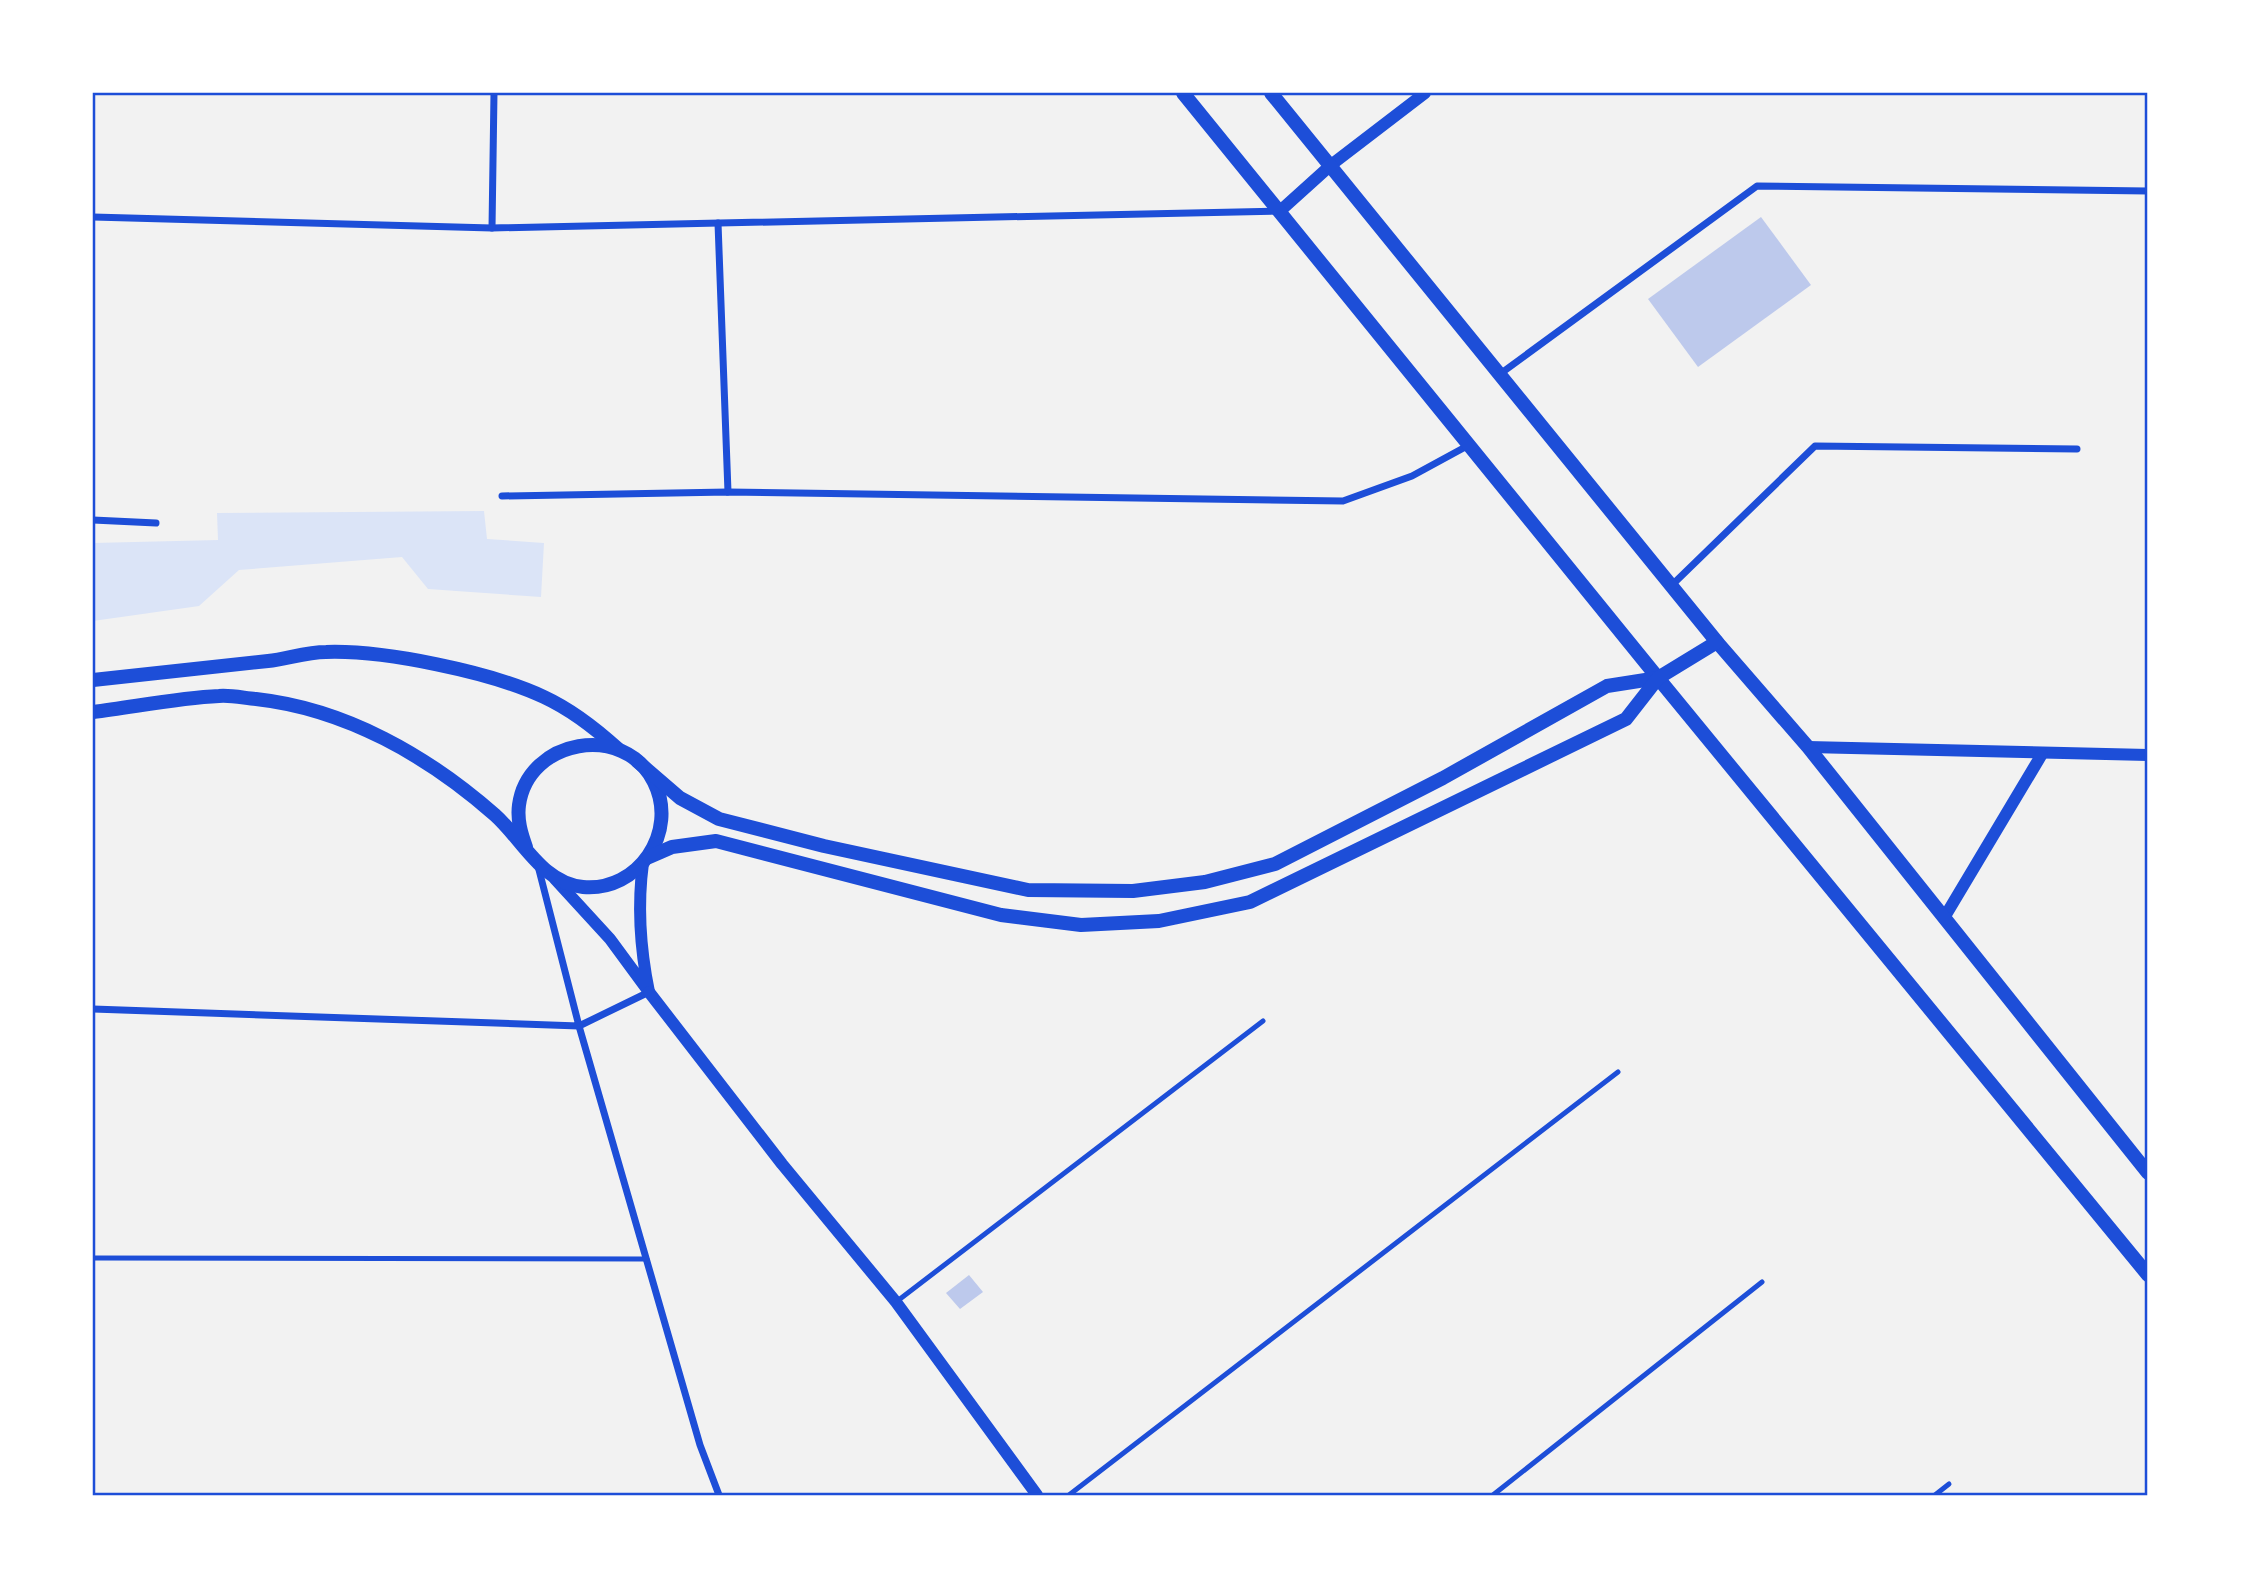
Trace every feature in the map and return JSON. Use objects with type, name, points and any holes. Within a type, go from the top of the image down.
[{"type":"main road","points":[[1182,93],[2148,1275]]},
{"type":"main road","points":[[1271,93],[1671,586],[1808,747],[2148,1173]]},
{"type":"main road","points":[[646,860],[672,847],[716,841],[1000,915],[1081,925],[1160,921],[1250,902],[1626,719],[1658,678],[1717,642]]},
{"type":"main road","points":[[93,680],[324,652],[374,655],[436,665],[543,696],[596,729],[680,798],[719,819],[824,846],[1028,890],[1133,891],[1205,882],[1275,864],[1443,778],[1606,686],[1658,678]]},
{"type":"main road","points":[[93,712],[221,696],[290,704],[314,711],[380,736],[423,759],[497,817],[544,869],[559,880],[583,887],[608,885],[631,875],[646,860],[660,833],[662,807],[654,782],[637,761]]},
{"type":"main road","points":[[526,847],[519,827],[519,805],[526,784],[538,766],[555,753],[576,745],[597,744],[619,750]]},
{"type":"street","points":[[492,228],[494,93]]},
{"type":"street","points":[[93,217],[492,228],[1280,211],[1331,165],[1425,93]]},
{"type":"street","points":[[1500,374],[1757,186],[2148,191]]},
{"type":"street","points":[[718,223],[729,492]]},
{"type":"street","points":[[502,496],[729,492],[1343,501],[1412,476],[1469,445]]},
{"type":"street","points":[[1671,586],[1815,446],[2077,449]]},
{"type":"street","points":[[93,520],[156,523]]},
{"type":"street","points":[[1808,747],[2148,755]]},
{"type":"street","points":[[1944,918],[2042,754]]},
{"type":"street","points":[[646,860],[639,920],[640,949],[649,992]]},
{"type":"street","points":[[544,869],[610,939],[782,1164],[896,1302],[1037,1495]]},
{"type":"street","points":[[544,869],[579,1026],[700,1445],[719,1495]]},
{"type":"street","points":[[93,1009],[579,1026],[649,992]]},
{"type":"lane","points":[[896,1302],[1263,1021]]},
{"type":"lane","points":[[1069,1495],[1618,1072]]},
{"type":"lane","points":[[93,1258],[648,1259]]},
{"type":"lane","points":[[1493,1495],[1762,1282]]},
{"type":"lane","points":[[1935,1495],[1949,1484]]},
{"type":"shaded area","points":[[484,511],[487,539],[544,543],[541,597],[428,589],[402,557],[239,570],[199,606],[93,621],[93,543],[218,540],[217,513]]},
{"type":"building","points":[[1761,217],[1811,285],[1698,367],[1648,299]]},
{"type":"building","points":[[969,1275],[983,1292],[960,1309],[946,1293]]}]
